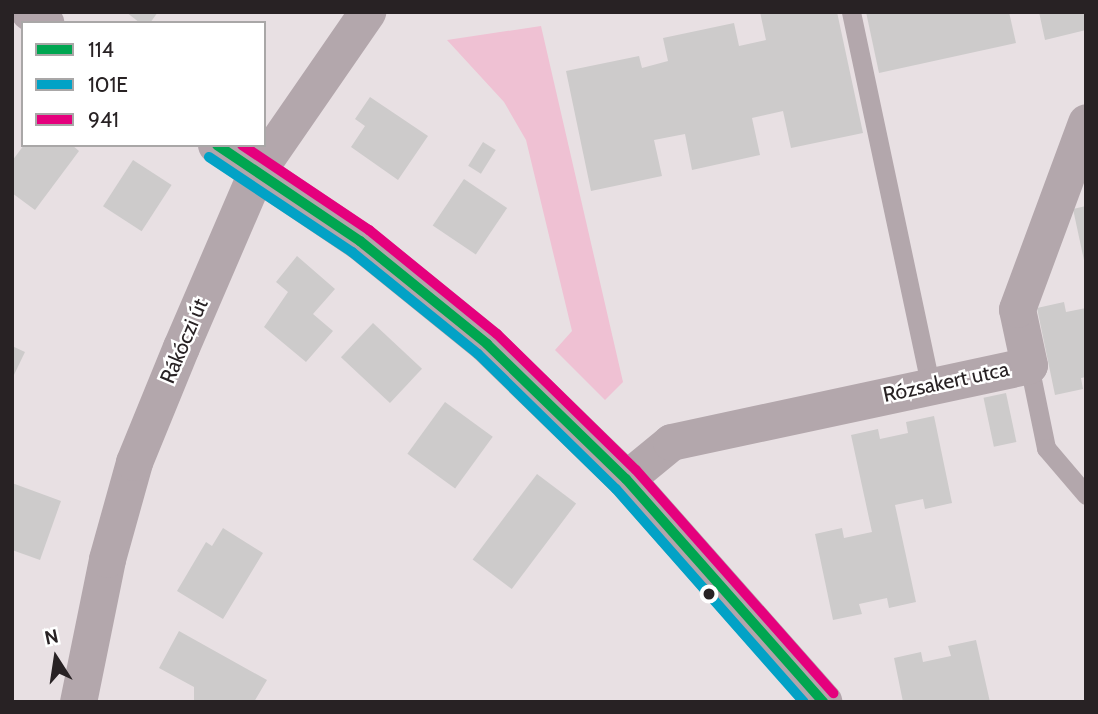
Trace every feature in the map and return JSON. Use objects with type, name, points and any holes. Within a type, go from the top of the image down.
[{"type":"street","name":"Rákóczi út","points":[[78,702],[107,559],[134,462],[256,173],[367,12]]},
{"type":"street","name":"Rózsakert utca","points":[[626,479],[671,442],[1029,365],[1017,309],[1086,122]]},
{"type":"street","points":[[220,147],[414,281],[487,344],[626,479],[823,702]]},
{"type":"lane","points":[[851,12],[930,386]]},
{"type":"lane","points":[[1029,365],[1046,448],[1086,495]]},
{"type":"shaded area","points":[[541,26],[623,382],[605,400],[555,350],[572,331],[526,140],[504,102],[447,40]]},
{"type":"building","points":[[126,12],[158,12],[151,21],[137,21]]},
{"type":"building","points":[[760,12],[837,12],[863,133],[791,148],[783,111],[752,118],[760,155],[692,170],[685,134],[654,140],[662,176],[591,191],[566,71],[639,56],[642,68],[668,61],[663,38],[734,23],[739,46],[766,40]]},
{"type":"building","points":[[866,12],[1009,12],[1016,43],[879,73]]},
{"type":"building","points":[[1039,12],[1086,12],[1086,30],[1045,40]]},
{"type":"building","points":[[370,97],[428,136],[398,180],[351,147],[365,126],[355,119]]},
{"type":"building","points":[[483,142],[496,150],[481,174],[468,166]]},
{"type":"building","points":[[22,147],[74,147],[79,151],[35,210],[12,193],[12,161]]},
{"type":"building","points":[[133,160],[172,185],[142,231],[103,206]]},
{"type":"building","points":[[464,179],[507,208],[476,255],[433,225]]},
{"type":"building","points":[[1086,206],[1086,265],[1085,265],[1073,209]]},
{"type":"building","points":[[297,256],[335,289],[313,314],[333,331],[306,362],[264,327],[288,292],[276,282]]},
{"type":"building","points":[[1064,302],[1066,312],[1086,308],[1086,377],[1081,378],[1083,389],[1055,395],[1037,308]]},
{"type":"building","points":[[373,323],[422,369],[390,403],[341,357]]},
{"type":"building","points":[[12,346],[25,352],[12,379]]},
{"type":"building","points":[[1006,393],[1016,442],[994,447],[984,398]]},
{"type":"building","points":[[445,402],[493,437],[455,488],[407,454]]},
{"type":"building","points":[[934,416],[952,503],[925,509],[923,499],[895,505],[916,602],[889,608],[887,598],[859,604],[862,614],[833,620],[815,534],[842,528],[844,538],[872,532],[851,435],[878,429],[880,439],[908,433],[906,422]]},
{"type":"building","points":[[537,474],[576,503],[512,589],[473,559]]},
{"type":"building","points":[[12,483],[61,501],[40,560],[12,550]]},
{"type":"building","points":[[223,528],[263,553],[223,619],[177,591],[206,542],[212,546]]},
{"type":"building","points":[[179,631],[267,680],[254,702],[194,702],[194,687],[159,668]]},
{"type":"building","points":[[976,640],[990,702],[903,702],[894,658],[921,652],[923,662],[951,656],[948,646]]},
{"type":"transit line","name":"114","points":[[220,147],[360,241],[487,344],[626,479],[823,702]]},
{"type":"transit line","name":"941","points":[[245,147],[369,230],[497,334],[636,470],[833,693]]},
{"type":"transit line","name":"101E","points":[[209,157],[352,252],[478,354],[616,489],[804,702]]}]
